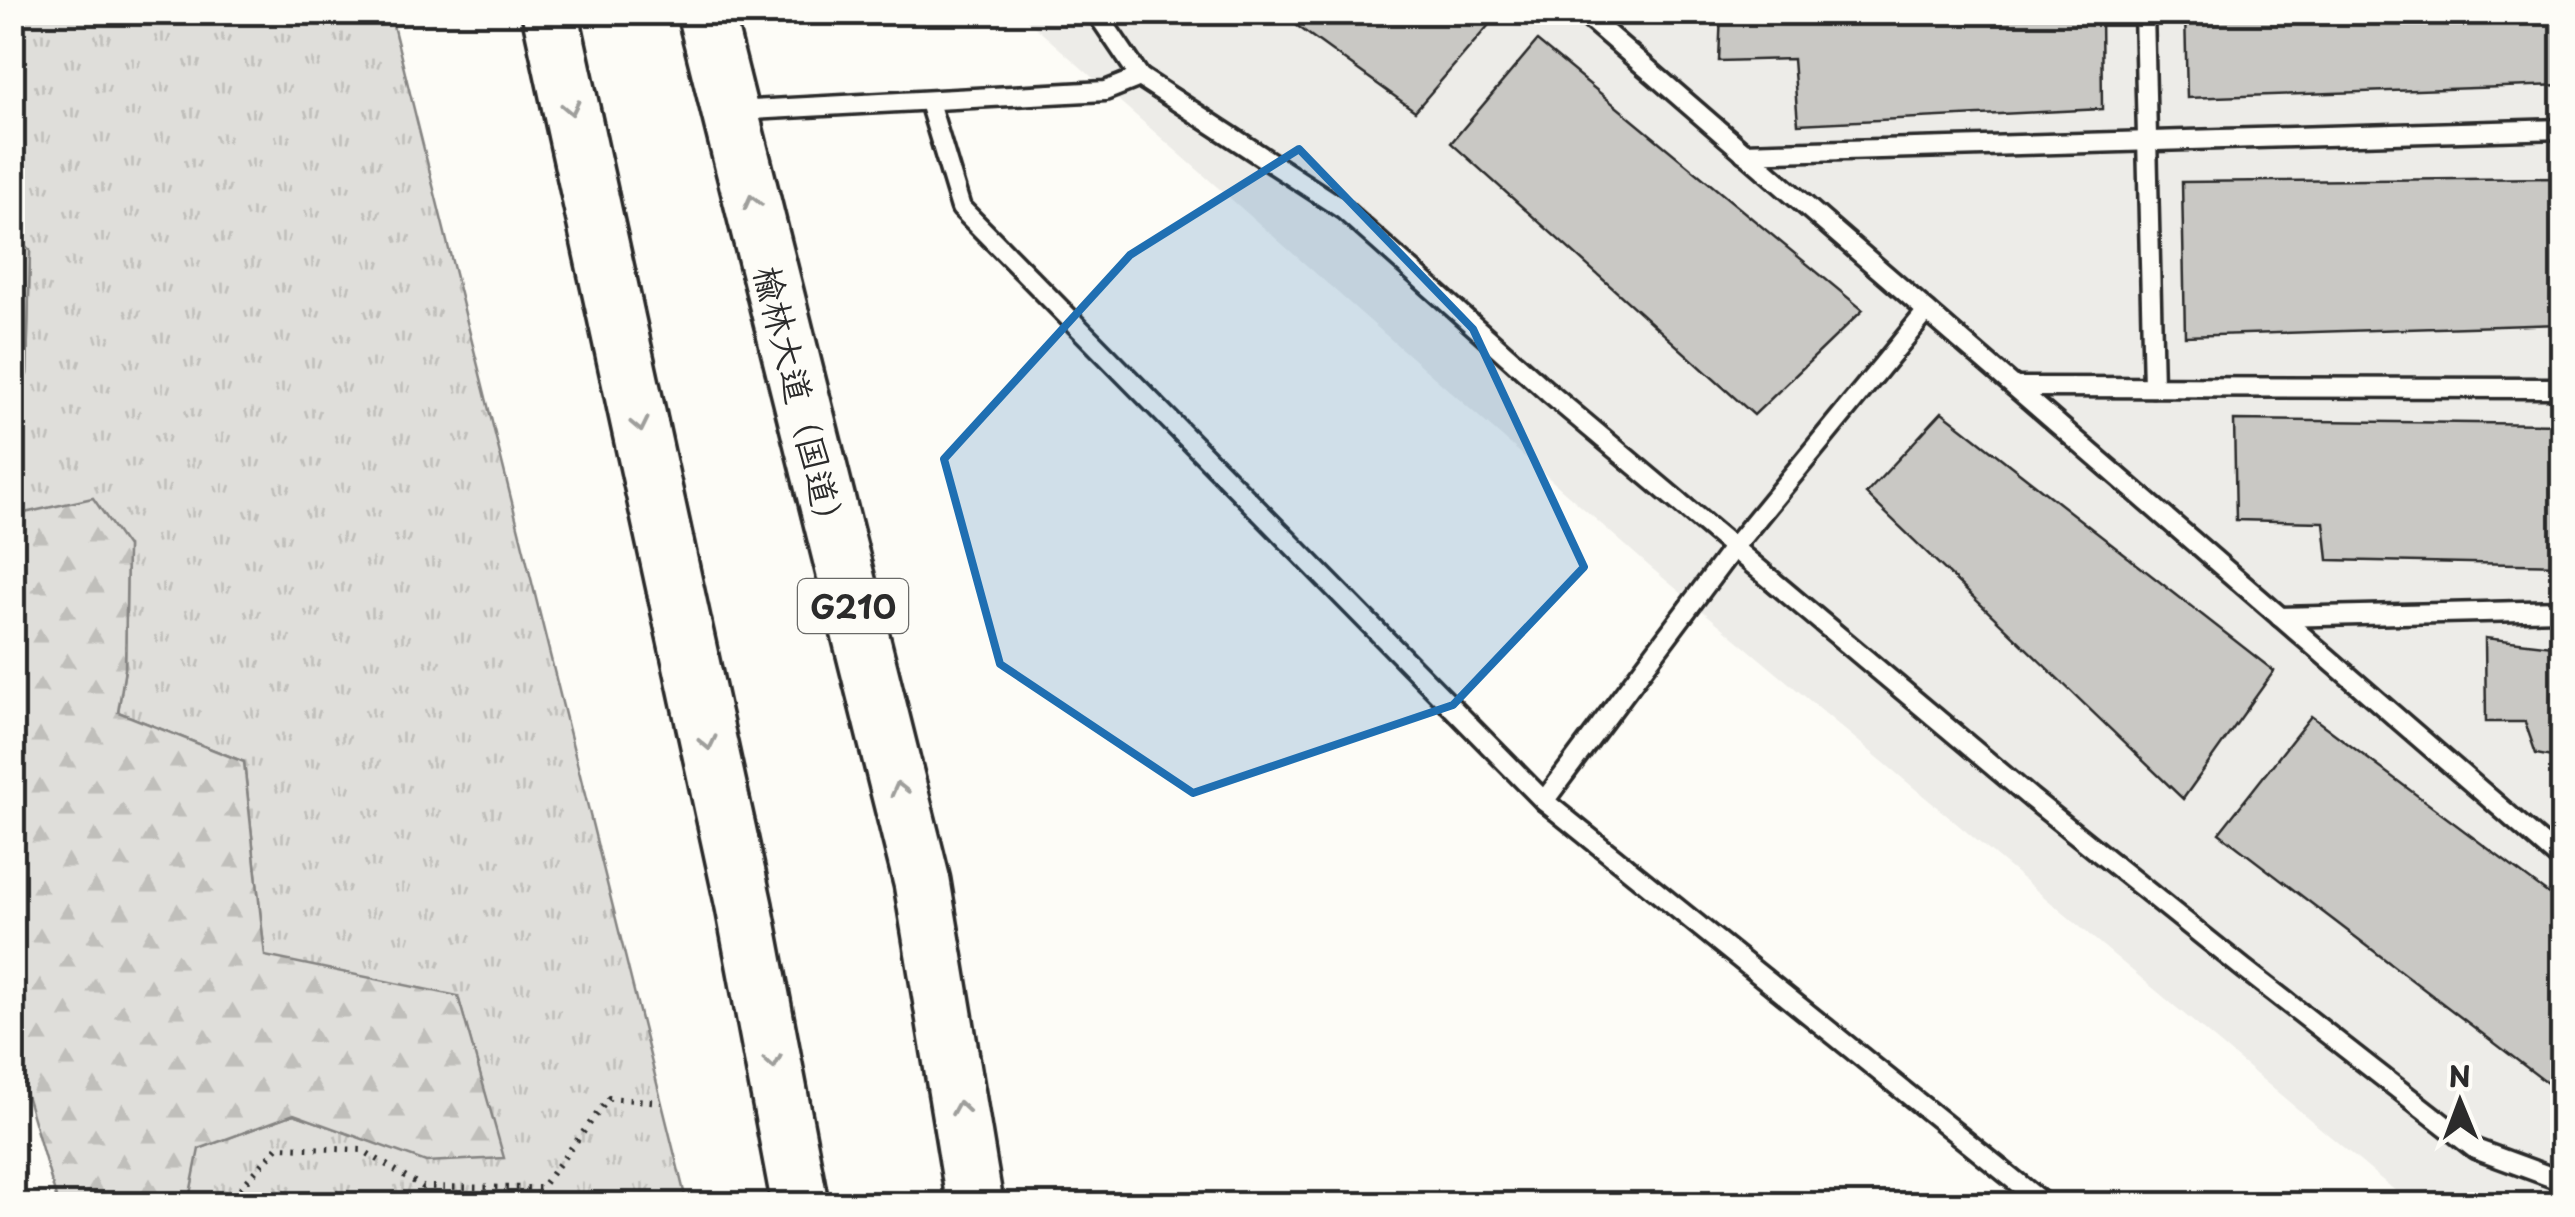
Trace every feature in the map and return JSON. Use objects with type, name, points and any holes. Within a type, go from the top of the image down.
[{"type":"highway","points":[[550,12],[740,887],[800,1204]]},
{"type":"highway","name":"榆林大道（国道）","points":[[705,12],[922,882],[975,1204]]},
{"type":"lane","points":[[1096,12],[1140,77],[1344,210],[1549,394],[2030,798],[2476,1149],[2562,1181]]},
{"type":"lane","points":[[1582,12],[2562,862]]},
{"type":"lane","points":[[2144,12],[2152,387]]},
{"type":"lane","points":[[730,112],[1105,92],[1140,77]]},
{"type":"lane","points":[[929,102],[960,208],[1544,801],[2044,1204]]},
{"type":"lane","points":[[1744,153],[2562,129]]},
{"type":"lane","points":[[1544,801],[1733,548],[1928,311]]},
{"type":"lane","points":[[2015,387],[2562,388]]},
{"type":"lane","points":[[2280,617],[2562,610]]},
{"type":"path","points":[[226,1204],[278,1147],[362,1150],[423,1188],[541,1188],[610,1098],[661,1102]]},
{"type":"highlighted area","points":[[1299,149],[1473,329],[1584,567],[1453,705],[1193,793],[1000,664],[944,459],[1130,255]]},
{"type":"shaded area","points":[[1019,13],[2562,13],[2562,1204],[2411,1204],[1649,566]]},
{"type":"green space","points":[[13,13],[390,13],[687,1204],[188,1204],[198,1149],[294,1114],[426,1161],[503,1157],[458,997],[265,957],[244,762],[118,712],[125,669],[127,546],[14,515],[13,403],[27,374],[30,251],[13,235]]},
{"type":"green space","points":[[13,235],[30,250],[27,374],[13,403]]},
{"type":"green space","points":[[93,498],[127,547],[125,669],[118,712],[244,762],[265,956],[458,996],[504,1158],[426,1162],[294,1114],[199,1149],[188,1204],[58,1204],[13,1050],[13,512],[15,515]]},
{"type":"building","points":[[1278,12],[1500,12],[1415,111]]},
{"type":"building","points":[[1721,12],[2101,12],[2102,109],[1798,124],[1793,59],[1719,61]]},
{"type":"building","points":[[2185,12],[2562,12],[2562,85],[2187,98]]},
{"type":"building","points":[[1537,41],[1863,310],[1754,415],[1451,143]]},
{"type":"building","points":[[2562,178],[2562,324],[2185,336],[2182,182]]},
{"type":"building","points":[[1942,412],[2274,671],[2183,799],[1866,494]]},
{"type":"building","points":[[2234,420],[2562,424],[2562,565],[2328,560],[2324,522],[2236,520]]},
{"type":"building","points":[[2485,638],[2562,647],[2562,759],[2536,754],[2525,722],[2486,722]]},
{"type":"building","points":[[2311,716],[2562,904],[2562,1069],[2551,1086],[2219,833]]}]
